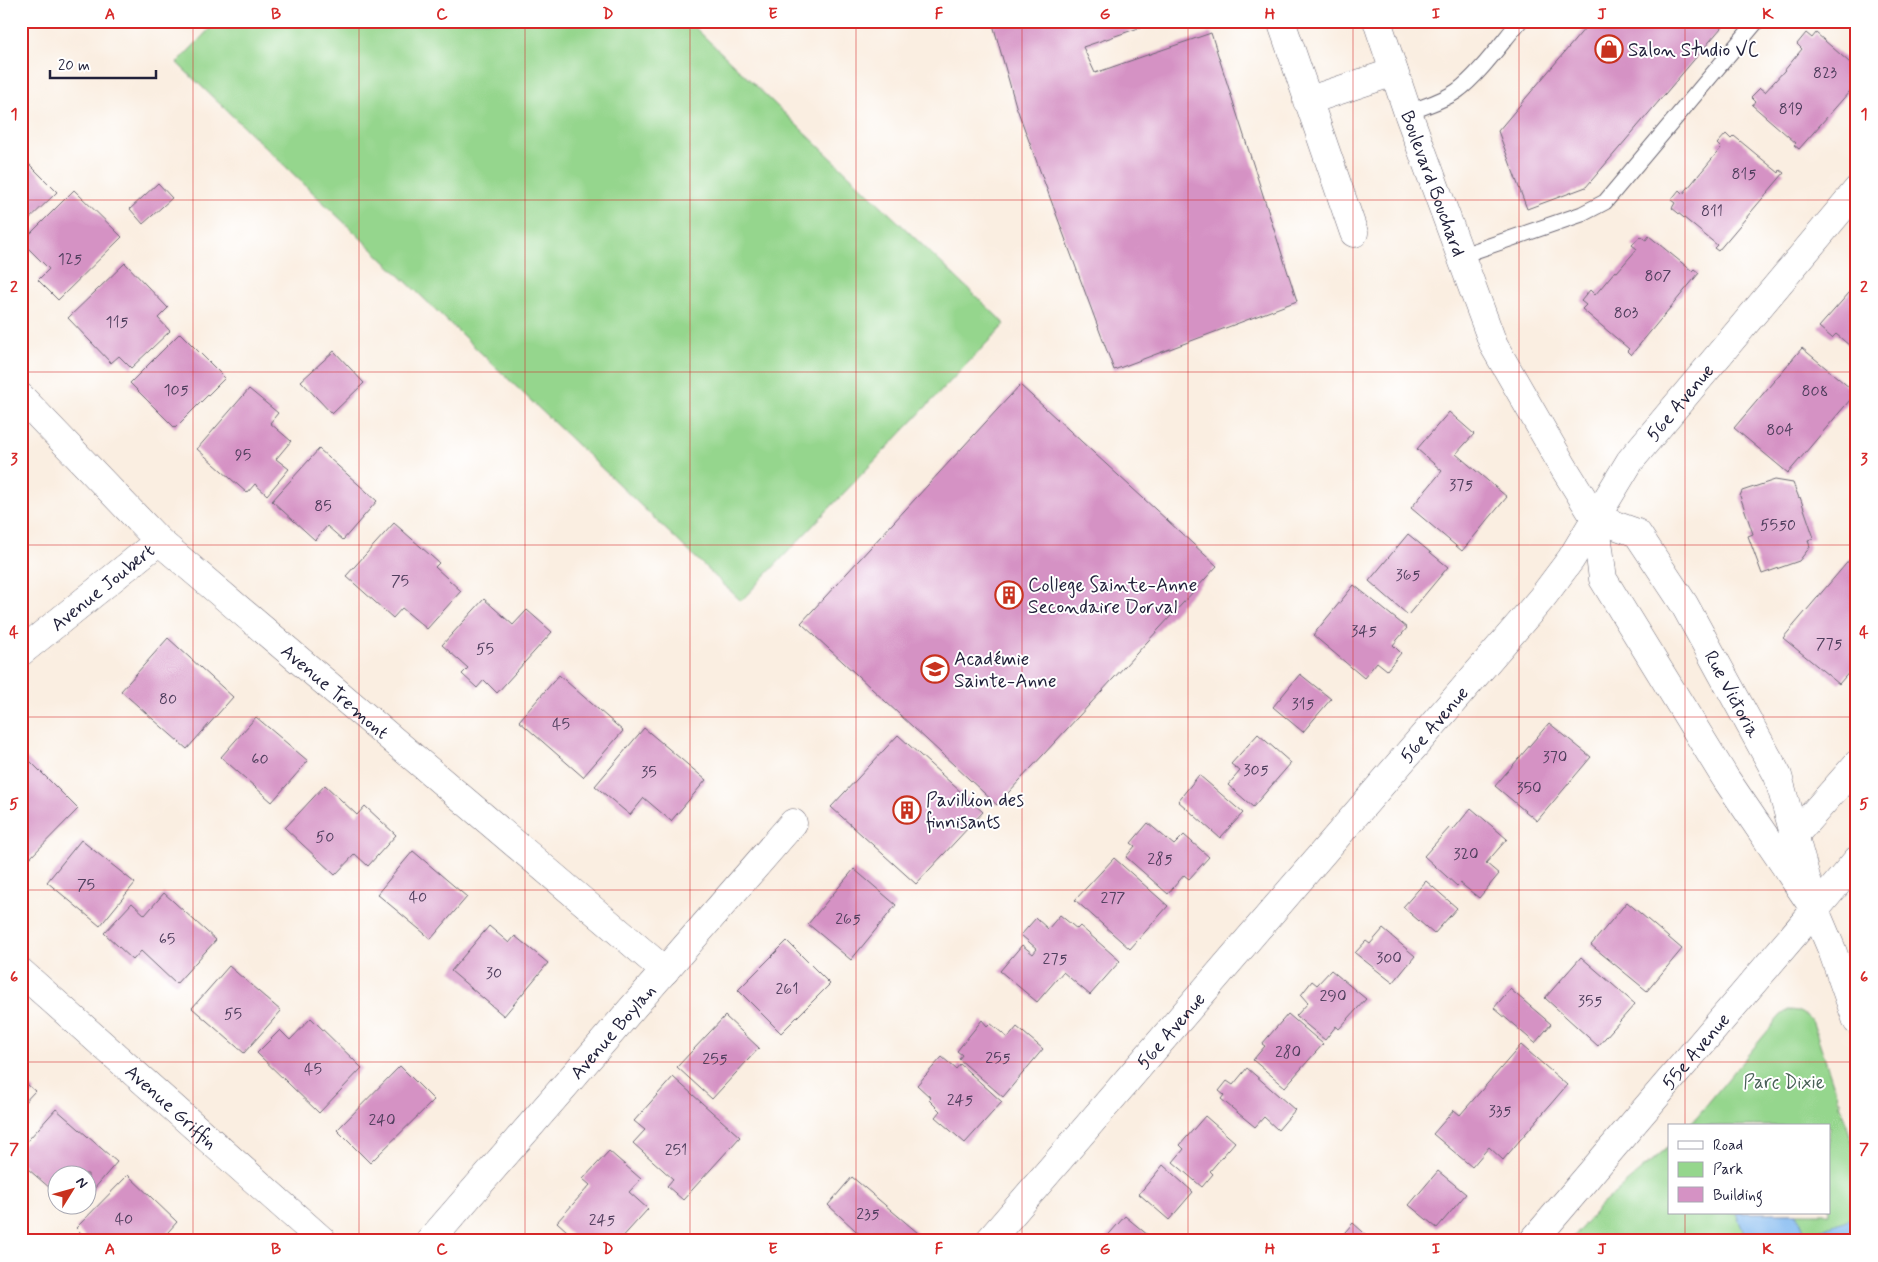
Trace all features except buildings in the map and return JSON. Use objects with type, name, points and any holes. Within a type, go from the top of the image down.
[{"type":"street","points":[[1281,21],[1354,233]]},
{"type":"street","name":"Boulevard Bouchard","points":[[1377,21],[1408,112],[1494,346]]},
{"type":"street","points":[[1307,101],[1394,72]]},
{"type":"street","name":"56e Avenue","points":[[989,1241],[1541,599],[1561,573],[1630,460],[1857,190]]},
{"type":"street","name":"Rue Victoria","points":[[1494,346],[1595,518],[1603,579],[1726,780],[1786,845]]},
{"type":"street","name":"Avenue Tremont","points":[[21,396],[159,541],[665,971]]},
{"type":"street","name":"Rue Victoria","points":[[1595,518],[1637,533],[1677,593],[1778,776],[1786,845],[1832,950],[1857,1020]]},
{"type":"street","name":"Avenue Joubert","points":[[21,652],[159,541]]},
{"type":"street","points":[[1786,845],[1857,764]]},
{"type":"street","name":"Avenue Boylan","points":[[430,1241],[793,823]]},
{"type":"street","name":"55e Avenue","points":[[1534,1241],[1857,860]]},
{"type":"street","name":"Avenue Griffin","points":[[21,972],[324,1241]]},
{"type":"lane","points":[[1408,112],[1447,97],[1458,90],[1520,21]]},
{"type":"lane","points":[[1460,256],[1582,214],[1604,202],[1757,21]]},
{"type":"green space","points":[[217,21],[688,21],[1005,324],[741,601],[177,63]]},
{"type":"green space","name":"Parc Dixie","points":[[1788,1010],[1796,1011],[1808,1017],[1813,1023],[1857,1156],[1857,1241],[1570,1241],[1600,1206],[1668,1147],[1668,1214],[1830,1214],[1830,1124],[1691,1124],[1780,1016]]},
{"type":"water","points":[[1736,1214],[1797,1214],[1806,1235],[1857,1216],[1857,1241],[1747,1241]]},
{"type":"place","name":"Salon Studio VC","points":[[1609,49]]},
{"type":"place","name":"College Sainte-Anne Secondaire Dorval","points":[[1009,595]]},
{"type":"place","name":"Académie Sainte-Anne","points":[[935,669]]},
{"type":"place","name":"Pavillion des finnisants","points":[[907,810]]}]
